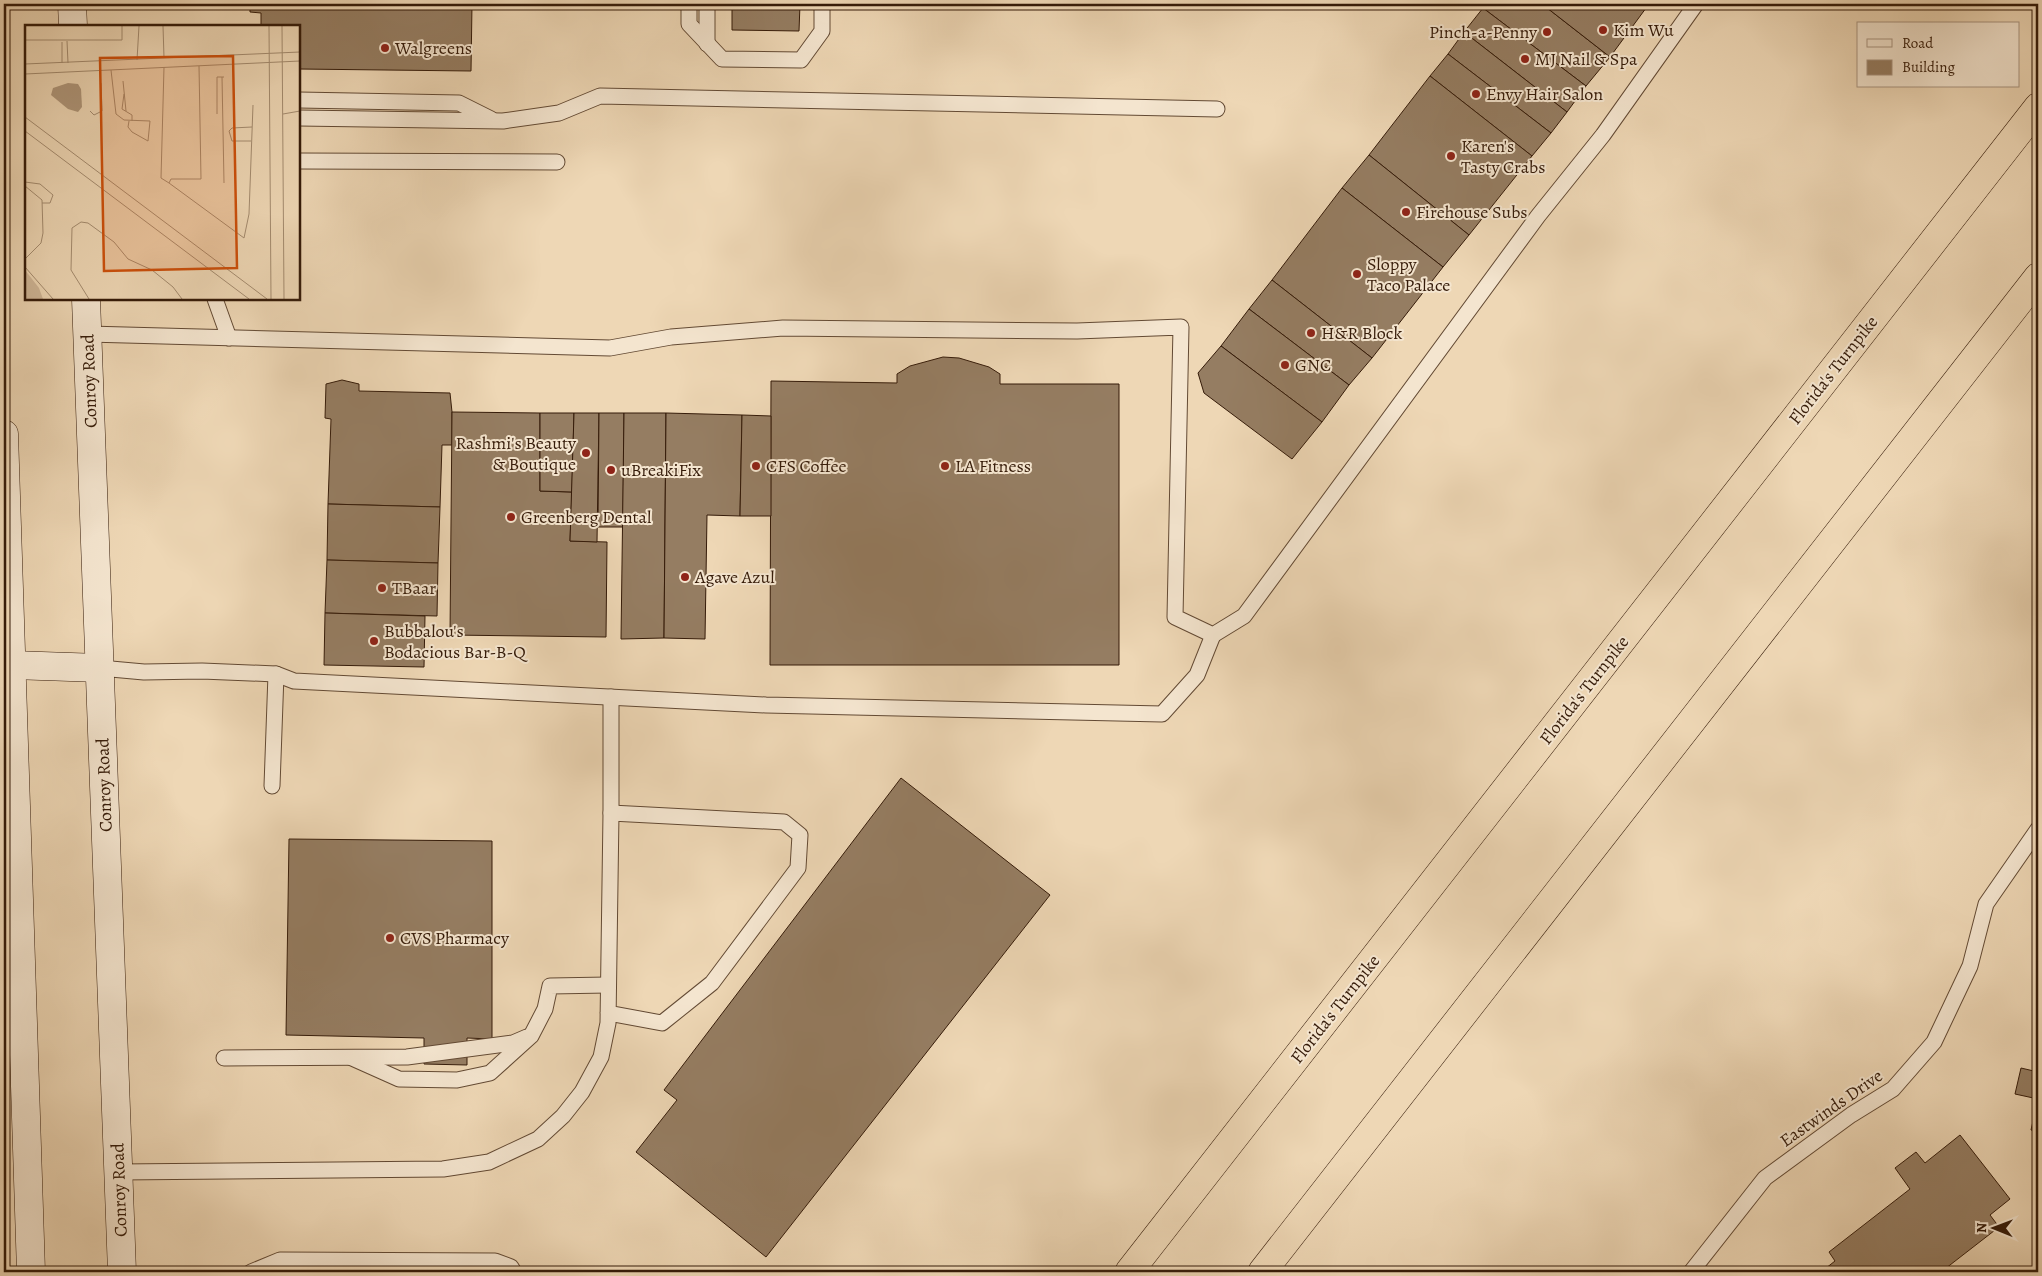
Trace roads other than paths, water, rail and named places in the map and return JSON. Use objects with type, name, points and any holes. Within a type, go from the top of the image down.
[{"type":"highway","name":"Florida's Turnpike","points":[[1129,1272],[2038,107]]},
{"type":"highway","points":[[1262,1272],[2038,277]]},
{"type":"main road","points":[[72,4],[73,25]]},
{"type":"main road","name":"Conroy Road","points":[[86,300],[122,1272]]},
{"type":"main road","points":[[4,434],[12,922],[31,1272]]},
{"type":"main road","points":[[8,665],[100,668]]},
{"type":"lane","points":[[689,4],[689,24],[722,59],[801,60],[822,31],[822,4]]},
{"type":"lane","points":[[707,4],[707,44]]},
{"type":"lane","points":[[100,668],[144,672],[202,671],[276,674],[294,681],[766,705],[1162,714],[1197,675],[1213,634],[1244,616],[1532,224],[1603,135],[1696,4]]},
{"type":"lane","points":[[300,118],[495,121],[559,113],[600,96],[1217,109]]},
{"type":"lane","points":[[300,100],[459,103],[495,121]]},
{"type":"lane","points":[[300,161],[557,162]]},
{"type":"lane","points":[[215,300],[229,338]]},
{"type":"lane","points":[[88,334],[610,348],[671,337],[783,328],[1077,331],[1181,327],[1175,617],[1213,634]]},
{"type":"lane","points":[[272,786],[276,674]]},
{"type":"lane","points":[[119,1172],[443,1169],[489,1162],[538,1140],[563,1116],[582,1092],[601,1057],[608,1023],[611,697]]},
{"type":"lane","points":[[608,1013],[662,1023],[712,983],[798,868],[800,835],[784,822],[611,813]]},
{"type":"lane","name":"Eastwinds Drive","points":[[1691,1272],[1765,1178],[1851,1115],[1893,1089],[1934,1042],[1970,966],[1986,904],[2038,829]]},
{"type":"lane","points":[[352,1058],[400,1079],[457,1080],[490,1074],[531,1036],[545,1009],[550,986],[608,985]]},
{"type":"lane","points":[[224,1058],[407,1057],[512,1043],[531,1036]]},
{"type":"lane","points":[[251,1272],[280,1260],[290,1260],[495,1261],[511,1267],[514,1272]]},
{"type":"place","name":"Kim Wu","points":[[1603,30]]},
{"type":"place","name":"Pinch-a-Penny","points":[[1547,32]]},
{"type":"place","name":"Walgreens","points":[[385,48]]},
{"type":"place","name":"MJ Nail & Spa","points":[[1525,59]]},
{"type":"place","name":"Envy Hair Salon","points":[[1476,94]]},
{"type":"place","name":"Karen's Tasty Crabs","points":[[1451,156]]},
{"type":"place","name":"Firehouse Subs","points":[[1406,212]]},
{"type":"place","name":"Sloppy Taco Palace","points":[[1357,274]]},
{"type":"place","name":"H&R Block","points":[[1311,333]]},
{"type":"place","name":"GNC","points":[[1285,365]]},
{"type":"place","name":"Rashmi's Beauty & Boutique","points":[[586,453]]},
{"type":"place","name":"CFS Coffee","points":[[756,466]]},
{"type":"place","name":"LA Fitness","points":[[945,466]]},
{"type":"place","name":"uBreakiFix","points":[[611,470]]},
{"type":"place","name":"Greenberg Dental","points":[[511,517]]},
{"type":"place","name":"Agave Azul","points":[[685,577]]},
{"type":"place","name":"TBaar","points":[[382,588]]},
{"type":"place","name":"Bubbalou's Bodacious Bar-B-Q","points":[[374,641]]},
{"type":"place","name":"CVS Pharmacy","points":[[390,938]]}]
